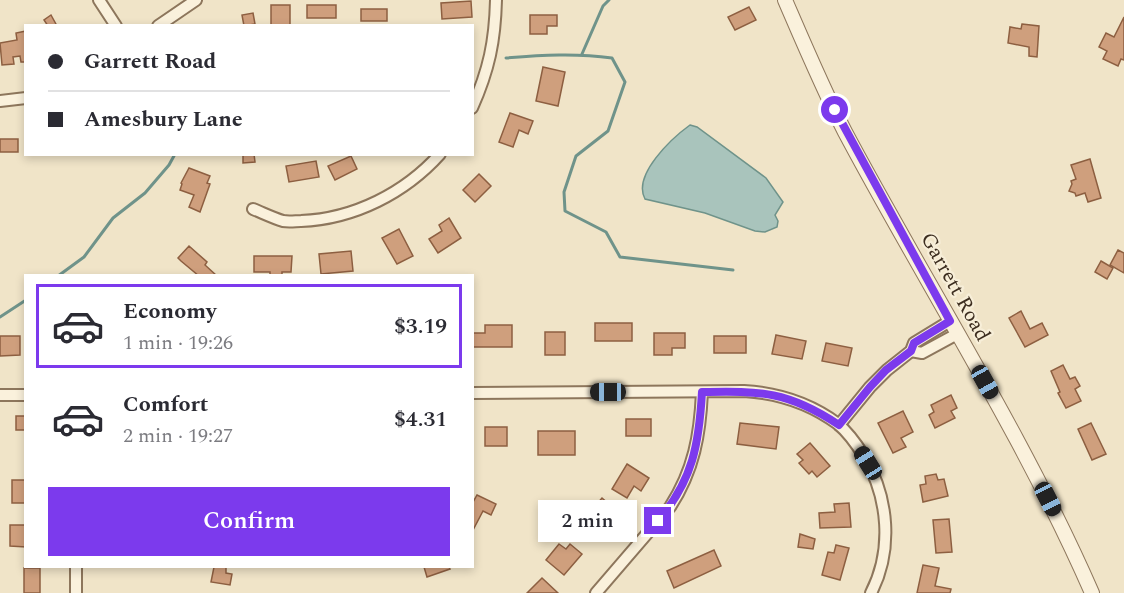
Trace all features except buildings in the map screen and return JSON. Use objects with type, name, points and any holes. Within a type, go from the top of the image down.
[{"type":"street","points":[[99,0],[115,24]]},
{"type":"street","points":[[161,24],[196,0]]},
{"type":"street","points":[[474,103],[490,62],[496,0]]},
{"type":"street","name":"Garrett Road","points":[[785,0],[844,130],[1042,487],[1092,593]]},
{"type":"street","points":[[0,101],[24,98]]},
{"type":"street","points":[[253,209],[284,221],[321,219],[353,211],[402,188],[438,156]]},
{"type":"street","points":[[839,425],[886,370],[911,351],[914,343],[950,321]]},
{"type":"street","points":[[911,351],[922,353],[957,334]]},
{"type":"street","points":[[596,593],[670,507],[680,492],[695,451],[702,392]]},
{"type":"street","points":[[474,393],[761,392],[803,404],[839,425],[858,447],[878,484],[884,509],[886,536],[880,572],[871,593]]},
{"type":"street","points":[[0,395],[24,395]]},
{"type":"street","points":[[76,568],[76,593]]},
{"type":"water","points":[[690,125],[697,127],[766,178],[783,202],[775,215],[778,221],[777,227],[765,232],[755,231],[705,213],[645,199],[642,189],[649,168],[664,148]]},
{"type":"waterway","points":[[582,54],[603,6],[609,0]]},
{"type":"waterway","points":[[506,58],[559,55],[612,58],[625,82],[608,131],[576,156],[564,192],[565,211],[606,232],[620,257],[733,270]]},
{"type":"waterway","points":[[61,274],[84,257],[113,218],[145,193],[174,156]]},
{"type":"waterway","points":[[0,317],[24,301]]},
{"type":"route","points":[[658,521],[680,492],[692,464],[702,392],[744,391],[780,396],[803,404],[839,425],[886,370],[911,351],[914,343],[950,321],[835,110]]}]
